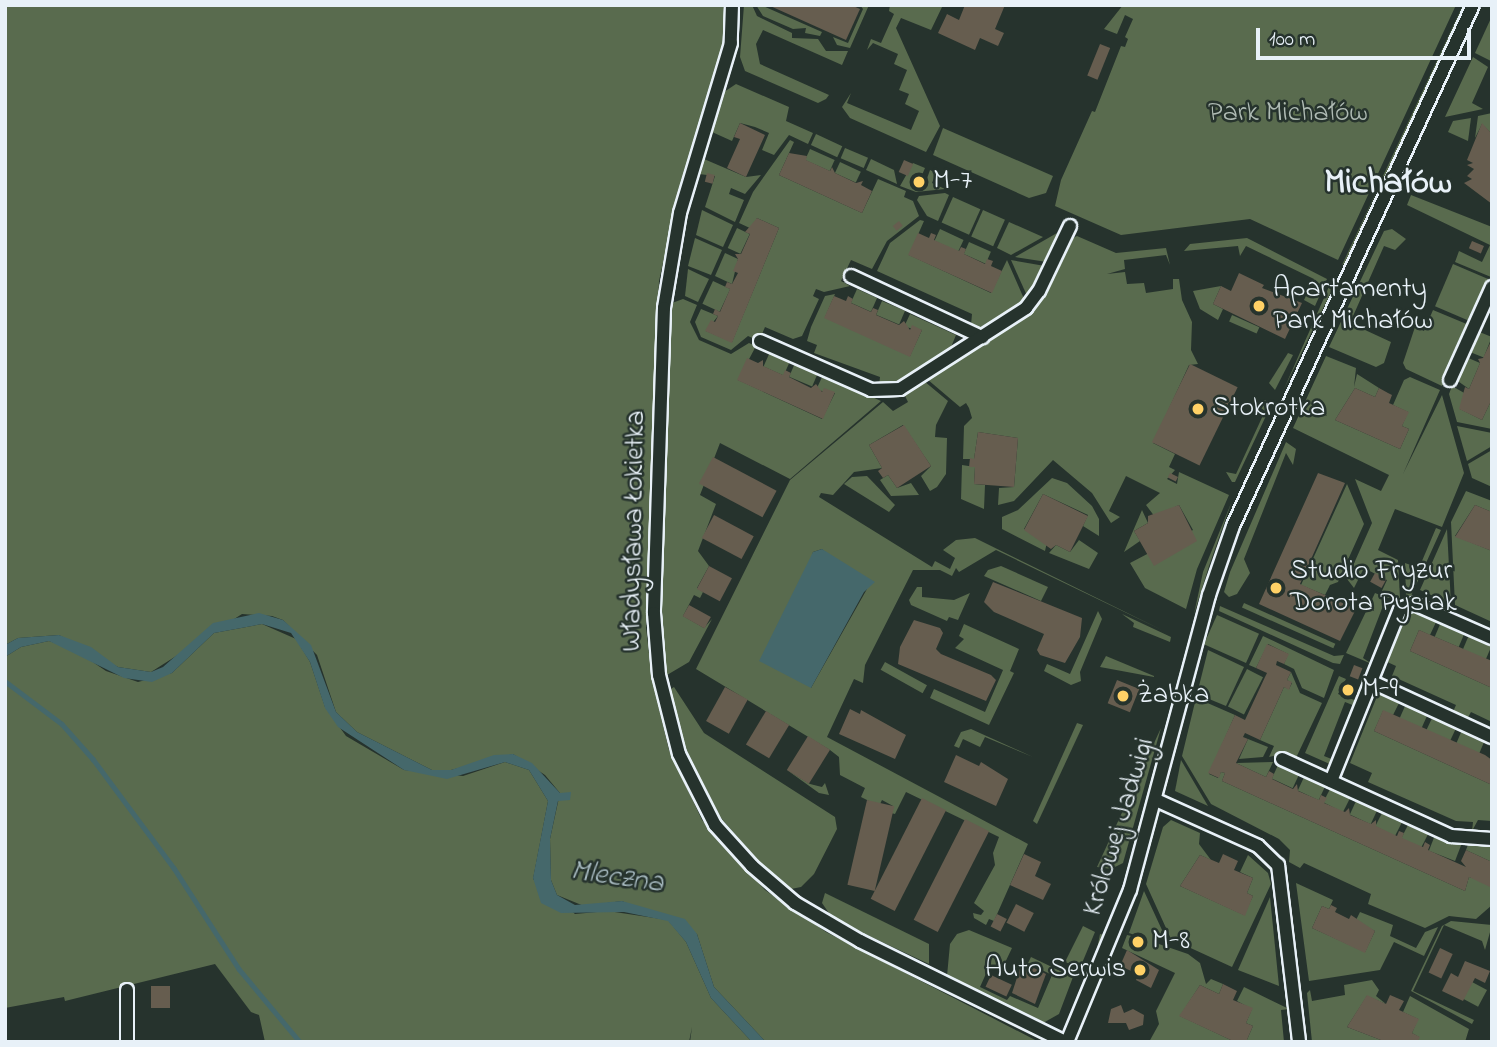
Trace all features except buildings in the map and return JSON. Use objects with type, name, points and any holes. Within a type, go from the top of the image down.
[{"type":"street","name":"Władysława Łokietka","points":[[732,5],[733,32],[680,213],[664,308],[654,624],[661,685],[682,762],[699,800],[720,831],[795,903],[860,941],[1066,1042]]},
{"type":"street","name":"Królowej Jadwigi","points":[[1066,1042],[1115,930],[1156,800],[1197,639],[1233,526],[1473,5]]},
{"type":"street","points":[[760,341],[883,393],[900,389],[982,337],[1033,300],[1070,226]]},
{"type":"street","points":[[851,276],[982,337]]},
{"type":"street","points":[[1450,380],[1492,288]]},
{"type":"street","points":[[1331,780],[1397,614],[1408,604],[1492,638]]},
{"type":"street","points":[[1370,681],[1492,737]]},
{"type":"street","points":[[1282,759],[1451,836],[1492,839]]},
{"type":"street","points":[[1156,800],[1258,846],[1278,865],[1299,1042]]},
{"type":"street","points":[[127,990],[127,1042]]},
{"type":"green space","points":[[5,5],[724,5],[724,40],[679,190],[659,281],[646,628],[652,679],[669,750],[702,820],[765,890],[826,932],[1039,1042],[766,1042],[714,987],[697,934],[622,901],[584,906],[557,895],[551,880],[550,839],[560,793],[545,775],[513,754],[451,770],[432,770],[357,732],[336,712],[317,655],[283,620],[272,616],[242,614],[151,672],[118,667],[59,635],[18,638],[5,645]]},
{"type":"green space","points":[[744,5],[752,5],[757,16],[792,33],[792,38],[818,39],[826,51],[848,51],[842,65],[763,30],[756,44],[760,64],[829,95],[826,99],[818,103],[745,71],[740,57]]},
{"type":"green space","points":[[756,5],[822,32],[820,36],[805,33],[806,28],[793,29],[763,16]]},
{"type":"green space","points":[[860,5],[869,5],[850,48],[837,45],[833,37],[848,43],[863,9]]},
{"type":"green space","points":[[890,5],[943,5],[931,30],[901,18],[896,28],[940,126],[926,152],[850,118],[842,107],[851,93],[847,103],[911,130],[919,111],[905,104],[909,94],[899,90],[907,70],[894,64],[898,54],[873,43],[867,50],[871,39],[881,43],[894,14],[889,11]]},
{"type":"green space","name":"Park Michałów","points":[[1123,5],[1456,5],[1338,260],[1250,219],[1121,235],[1055,206],[1061,180],[1092,111],[1095,112],[1121,46],[1125,47],[1128,39],[1125,37],[1133,19],[1125,15],[1117,34],[1104,29]]},
{"type":"green space","points":[[1465,5],[1385,177],[1383,176]]},
{"type":"green space","points":[[1492,16],[1492,59],[1491,61],[1475,53]]},
{"type":"green space","points":[[1473,57],[1488,67],[1472,103],[1483,109],[1445,117]]},
{"type":"green space","points":[[736,84],[789,107],[786,121],[813,133],[808,144],[789,135],[774,155],[762,150],[769,133],[755,127],[740,123],[732,141],[712,132],[724,92]]},
{"type":"green space","points":[[1492,113],[1492,134],[1482,124],[1475,138],[1478,116]]},
{"type":"green space","points":[[1471,118],[1468,141],[1448,132],[1453,121]]},
{"type":"green space","points":[[943,128],[1053,176],[1046,193],[1029,198],[933,155]]},
{"type":"green space","points":[[816,134],[842,146],[837,157],[811,145]]},
{"type":"green space","points":[[790,140],[794,142],[779,175],[862,213],[878,179],[906,191],[904,197],[913,201],[919,216],[887,241],[872,269],[851,260],[841,281],[850,286],[824,292],[816,289],[813,296],[819,299],[802,336],[793,339],[765,327],[759,341],[748,336],[731,350],[701,337],[695,322],[701,309],[718,316],[706,331],[732,342],[779,228],[757,218],[752,229],[739,223],[753,192]]},
{"type":"green space","points":[[845,148],[868,158],[864,168],[841,158]]},
{"type":"green space","points":[[810,149],[835,160],[830,171],[805,160]]},
{"type":"green space","points":[[704,159],[746,177],[761,175],[745,194],[731,188],[729,194],[744,200],[735,222],[705,207],[715,176],[699,174]]},
{"type":"green space","points":[[871,159],[894,170],[897,184],[866,170]]},
{"type":"green space","points":[[840,162],[861,172],[856,183],[835,173]]},
{"type":"green space","points":[[913,163],[925,168],[922,175],[916,173],[911,185],[924,187],[930,170],[936,173],[932,183],[945,189],[916,192],[900,186]]},
{"type":"green space","points":[[1380,184],[1345,263],[1342,265]]},
{"type":"green space","points":[[945,193],[949,195],[938,221],[927,216],[917,200],[919,196]]},
{"type":"green space","points":[[1411,195],[1492,227],[1491,277],[1455,262],[1459,251],[1482,262],[1490,245],[1407,205]]},
{"type":"green space","points":[[953,197],[980,209],[969,235],[942,223]]},
{"type":"green space","points":[[702,210],[733,225],[723,247],[696,235]]},
{"type":"green space","points":[[983,210],[1005,220],[993,246],[971,236]]},
{"type":"green space","points":[[920,220],[924,221],[909,255],[991,293],[1007,260],[1025,301],[978,329],[971,325],[972,314],[877,271],[890,243]]},
{"type":"green space","points":[[1009,222],[1043,237],[1011,255],[997,248]]},
{"type":"green space","points":[[737,228],[750,234],[740,254],[728,248]]},
{"type":"green space","points":[[940,229],[964,240],[958,252],[935,241]]},
{"type":"green space","points":[[1392,229],[1406,239],[1395,250],[1384,246],[1350,323],[1391,342],[1384,363],[1376,367],[1329,347],[1384,231]]},
{"type":"green space","points":[[1057,233],[1047,262],[1015,257]]},
{"type":"green space","points":[[1077,236],[1116,253],[1166,248],[1170,265],[1166,255],[1124,260],[1125,269],[1107,274],[1125,272],[1127,284],[1144,283],[1146,293],[1173,289],[1173,279],[1179,279],[1182,300],[1192,322],[1191,350],[1198,364],[1189,365],[1153,443],[1175,454],[1169,467],[1175,470],[1167,479],[1177,484],[1179,472],[1229,495],[1197,569],[1186,609],[1145,588],[1130,563],[1193,530],[1179,505],[1155,517],[1146,505],[1160,493],[1126,476],[1109,511],[1120,517],[1111,523],[1092,493],[1053,460],[1014,501],[998,505],[999,488],[1014,487],[1018,438],[978,432],[974,459],[963,459],[964,426],[972,418],[969,408],[966,403],[960,407],[927,379],[1029,312],[1046,291],[1071,239]]},
{"type":"green space","points":[[695,238],[722,250],[711,275],[688,266]]},
{"type":"green space","points":[[1247,238],[1327,279],[1315,306],[1304,300],[1314,279],[1246,246],[1240,256],[1238,246],[1184,251],[1190,244]]},
{"type":"green space","points":[[969,242],[991,252],[986,264],[964,254]]},
{"type":"green space","points":[[725,253],[738,259],[732,284],[715,276]]},
{"type":"green space","points":[[1011,260],[1045,266],[1028,298]]},
{"type":"green space","points":[[1453,264],[1490,280],[1472,322],[1435,306]]},
{"type":"green space","points":[[688,269],[709,279],[698,302],[685,296]]},
{"type":"green space","points":[[713,281],[730,289],[720,312],[702,304]]},
{"type":"green space","points":[[1331,282],[1333,288],[1284,389]]},
{"type":"green space","points":[[1221,286],[1213,304],[1223,309],[1218,320],[1200,309],[1193,291]]},
{"type":"green space","points":[[857,289],[877,298],[871,312],[851,303]]},
{"type":"green space","points":[[835,294],[825,317],[910,356],[922,330],[904,327],[910,314],[956,335],[949,352],[900,383],[879,386],[880,377],[814,353],[817,345],[807,341],[811,327],[825,296]]},
{"type":"green space","points":[[683,299],[697,305],[690,322],[699,340],[731,354],[749,343],[756,346],[738,380],[822,419],[835,393],[816,390],[823,375],[881,401],[790,479],[720,443],[700,495],[716,504],[698,551],[709,566],[697,588],[703,592],[700,598],[694,595],[683,616],[704,628],[712,619],[689,662],[667,675],[661,597],[672,303]]},
{"type":"green space","points":[[882,301],[905,311],[899,325],[876,315]]},
{"type":"green space","points":[[1433,310],[1469,325],[1442,386],[1406,369],[1403,363],[1415,327],[1424,331]]},
{"type":"green space","points":[[1232,315],[1259,327],[1257,334],[1229,321]]},
{"type":"green space","points":[[1477,331],[1492,337],[1484,357],[1469,351]]},
{"type":"green space","points":[[770,352],[790,361],[784,376],[763,367]]},
{"type":"green space","points":[[1288,353],[1293,355],[1275,390],[1269,383]]},
{"type":"green space","points":[[1326,356],[1356,368],[1354,387],[1357,374],[1379,388],[1375,397],[1355,388],[1335,420],[1400,449],[1409,429],[1402,426],[1408,412],[1393,405],[1404,380],[1410,377],[1440,390],[1403,474],[1442,395],[1464,473],[1442,527],[1395,509],[1378,550],[1398,560],[1400,598],[1386,598],[1363,658],[1372,664],[1346,653],[1375,593],[1380,595],[1387,580],[1364,568],[1354,588],[1347,579],[1372,523],[1355,479],[1381,491],[1389,475],[1293,428]]},
{"type":"green space","points":[[1466,357],[1480,363],[1469,389],[1455,379]]},
{"type":"green space","points":[[795,363],[818,373],[812,387],[789,377]]},
{"type":"green space","points":[[924,381],[948,401],[936,425],[935,437],[947,438],[946,474],[937,487],[930,491],[921,476],[931,466],[903,425],[869,445],[882,468],[854,472],[833,495],[821,493],[819,497],[932,567],[935,561],[950,569],[955,558],[943,550],[956,540],[975,538],[1164,631],[996,550],[959,572],[956,568],[952,576],[940,570],[913,570],[865,665],[863,683],[854,679],[827,737],[1028,844],[994,921],[989,919],[986,925],[974,918],[973,913],[981,915],[984,911],[974,903],[995,865],[993,853],[999,837],[906,792],[895,814],[891,813],[893,806],[882,800],[879,806],[861,797],[865,788],[840,775],[839,757],[830,750],[696,669],[790,480],[883,402],[893,411],[908,402],[904,394]],"holes":[[[822,549],[867,589],[811,688],[813,552]]]},
{"type":"green space","points":[[1452,386],[1466,394],[1460,409],[1482,420],[1492,399],[1492,429],[1457,422],[1449,394]]},
{"type":"green space","points":[[1264,400],[1272,403],[1235,482],[1232,482],[1226,472],[1236,474],[1265,411],[1257,405]]},
{"type":"green space","points":[[1457,426],[1492,433],[1492,446],[1467,461]]},
{"type":"green space","points":[[1286,442],[1296,449],[1293,465],[1286,453],[1244,559],[1250,573],[1237,594],[1229,597],[1224,592],[1230,572]]},
{"type":"green space","points":[[1492,450],[1492,487],[1472,478],[1468,464]]},
{"type":"green space","points":[[962,465],[975,467],[974,484],[985,485],[984,509],[961,499]]},
{"type":"green space","points":[[888,475],[897,488],[911,483],[919,495],[891,496],[880,480]]},
{"type":"green space","points":[[867,476],[895,505],[889,512],[844,484],[852,477]]},
{"type":"green space","points":[[1052,478],[1067,483],[1092,506],[1099,519],[1099,536],[1083,526],[1088,515],[1043,494],[1024,529],[1047,542],[1045,551],[1002,529],[1002,517],[1018,510]]},
{"type":"green space","points":[[1347,484],[1364,524],[1338,582],[1330,585],[1325,595],[1301,585]]},
{"type":"green space","points":[[1466,491],[1492,501],[1492,512],[1475,505],[1455,536],[1492,551],[1492,622],[1455,605],[1451,522]]},
{"type":"green space","points":[[1232,501],[1209,566],[1194,614],[1203,572]]},
{"type":"green space","points":[[1142,510],[1148,523],[1134,531],[1140,541],[1124,552]]},
{"type":"green space","points":[[1436,528],[1441,530],[1411,596],[1406,596],[1405,563],[1419,568]]},
{"type":"green space","points":[[1447,529],[1451,604],[1438,605],[1440,599],[1420,590]]},
{"type":"green space","points":[[1079,540],[1098,553],[1089,569],[1049,553],[1056,545],[1070,552]]},
{"type":"green space","points":[[1001,566],[1048,587],[1041,601],[984,576],[988,570]]},
{"type":"green space","points":[[917,587],[922,587],[922,597],[954,600],[970,593],[958,620],[949,617],[947,621],[911,605],[909,600]]},
{"type":"green space","points":[[1244,603],[1335,644],[1333,648],[1242,608]]},
{"type":"green space","points":[[1220,606],[1334,656],[1344,655],[1340,664],[1333,663],[1219,611]]},
{"type":"green space","points":[[1408,608],[1437,620],[1430,635],[1419,630],[1410,651],[1492,688],[1492,722],[1471,712],[1466,721],[1452,714],[1456,705],[1392,676],[1396,666],[1383,660]]},
{"type":"green space","points":[[1098,611],[1102,619],[1080,672],[1081,681],[1071,685],[1044,671],[1047,664],[1070,674]]},
{"type":"green space","points":[[1122,614],[1171,637],[1170,642],[1133,627],[1134,623]]},
{"type":"green space","points":[[1217,615],[1259,634],[1246,663],[1204,644]]},
{"type":"green space","points":[[1441,622],[1465,632],[1459,647],[1435,637]]},
{"type":"green space","points":[[262,624],[296,639],[310,662],[325,707],[346,736],[404,770],[463,776],[505,762],[529,770],[548,801],[533,879],[575,914],[608,911],[668,920],[686,942],[711,998],[752,1042],[690,1042],[692,1027],[689,1042],[265,1042],[259,1015],[251,1012],[215,964],[65,1001],[64,997],[5,1008],[5,657],[21,647],[49,641],[75,650],[106,671],[138,682],[172,673],[214,633]]},
{"type":"green space","points":[[964,624],[1019,649],[1010,671],[1014,673],[989,725],[930,698],[934,689],[985,712],[1003,670],[955,648],[964,639],[959,636]]},
{"type":"green space","points":[[1469,635],[1492,645],[1486,659],[1463,650]]},
{"type":"green space","points":[[1263,636],[1334,670],[1324,698],[1302,688],[1294,669],[1284,664],[1288,654],[1268,644],[1256,668],[1249,665]]},
{"type":"green space","points":[[1208,650],[1244,667],[1226,706],[1197,694]]},
{"type":"green space","points":[[1106,656],[1154,676],[1154,677],[1100,667]]},
{"type":"green space","points":[[885,662],[927,685],[923,693],[881,670]]},
{"type":"green space","points":[[1247,669],[1263,677],[1244,715],[1228,706]]},
{"type":"green space","points":[[1291,672],[1300,693],[1322,703],[1295,760],[1282,754],[1269,757],[1274,746],[1260,740],[1284,687],[1289,689],[1292,683],[1287,680]]},
{"type":"green space","points":[[1339,676],[1346,679],[1338,694],[1357,701],[1355,706],[1345,702],[1324,756],[1334,760],[1332,765],[1305,753]]},
{"type":"green space","points":[[674,687],[704,733],[835,817],[837,829],[814,874],[801,887],[791,889],[771,875],[713,809],[685,749],[669,690]]},
{"type":"green space","points":[[1378,694],[1400,701],[1393,715],[1383,711],[1374,731],[1492,785],[1492,821],[1478,820],[1472,831],[1473,822],[1456,821],[1368,782],[1372,773],[1350,763]]},
{"type":"green space","points":[[1196,698],[1235,715],[1209,774],[1218,778],[1221,772],[1225,773],[1222,781],[1465,891],[1469,877],[1492,884],[1492,905],[1476,919],[1449,916],[1425,928],[1368,904],[1371,894],[1304,863],[1300,868],[1289,862],[1290,850],[1279,839],[1211,804],[1182,756]]},
{"type":"green space","points":[[1406,704],[1428,714],[1421,728],[1399,719]]},
{"type":"green space","points":[[1433,716],[1457,727],[1450,741],[1426,731]]},
{"type":"green space","points":[[1077,723],[1083,725],[1037,824],[1033,821]]},
{"type":"green space","points":[[1161,728],[1123,863],[1111,869],[1097,867]]},
{"type":"green space","points":[[971,729],[1033,757],[985,737],[980,747],[963,739],[959,748],[954,746],[961,732]]},
{"type":"green space","points":[[1462,730],[1485,740],[1479,754],[1456,745]]},
{"type":"green space","points":[[1248,739],[1268,747],[1263,757],[1239,759]]},
{"type":"green space","points":[[1181,760],[1208,806],[1175,791]]},
{"type":"green space","points":[[1273,762],[1266,777],[1236,763]]},
{"type":"green space","points":[[1279,763],[1300,773],[1293,788],[1272,778]]},
{"type":"green space","points":[[787,770],[810,784],[822,787],[825,783],[829,795],[819,793]]},
{"type":"green space","points":[[1305,775],[1326,785],[1319,800],[1298,790]]},
{"type":"green space","points":[[1331,787],[1351,797],[1343,812],[1323,802]]},
{"type":"green space","points":[[1357,799],[1378,809],[1371,824],[1350,814]]},
{"type":"green space","points":[[1383,811],[1403,821],[1395,836],[1375,826]]},
{"type":"green space","points":[[1171,820],[1200,833],[1199,844],[1211,860],[1200,855],[1180,886],[1244,915],[1253,896],[1247,893],[1253,878],[1240,872],[1248,855],[1268,873],[1271,884],[1232,967],[1171,939],[1146,884],[1163,827]]},
{"type":"green space","points":[[1409,823],[1429,833],[1421,848],[1401,838]]},
{"type":"green space","points":[[1435,835],[1461,845],[1455,861],[1429,851]]},
{"type":"green space","points":[[1469,842],[1492,844],[1492,862],[1466,850]]},
{"type":"green space","points":[[1296,883],[1333,900],[1329,909],[1322,906],[1312,928],[1365,952],[1375,931],[1355,922],[1360,912],[1393,925],[1390,936],[1416,948],[1425,932],[1438,927],[1424,956],[1394,942],[1380,970],[1309,981]]},
{"type":"green space","points":[[1144,891],[1162,930],[1156,943],[1188,954],[1200,963],[1206,984],[1211,979],[1223,984],[1219,994],[1200,985],[1180,1016],[1235,1042],[1149,1042],[1159,1024],[1156,1011],[1175,973],[1122,948],[1127,935],[1145,939],[1129,933]]},
{"type":"green space","points":[[825,893],[929,944],[929,964],[833,919],[822,903]]},
{"type":"green space","points":[[1270,897],[1279,986],[1238,970]]},
{"type":"green space","points":[[1451,921],[1492,925],[1485,950],[1482,941],[1444,925],[1413,991],[1474,1020],[1472,1024],[1411,991],[1442,926]]},
{"type":"green space","points":[[1083,926],[1095,932],[1080,968],[1065,962]]},
{"type":"green space","points":[[969,930],[1012,948],[1002,969],[989,967],[980,987],[1007,1000],[1010,996],[1038,1008],[1052,975],[1028,963],[1031,957],[1073,977],[1059,1014],[1043,1023],[947,976],[950,944],[957,934]]},
{"type":"green space","points":[[1100,934],[1105,935],[1098,972],[1093,971]]},
{"type":"green space","points":[[1372,980],[1379,990],[1376,996],[1386,1004],[1367,996],[1347,1027],[1386,1042],[1312,1042],[1307,993],[1310,990],[1312,1001],[1345,995],[1344,985]]},
{"type":"green space","points":[[1472,982],[1487,990],[1478,1007],[1463,999]]},
{"type":"green space","points":[[1244,987],[1289,1009],[1281,1010],[1284,1042],[1246,1042],[1253,1026],[1246,1023],[1252,1009],[1237,1001]]},
{"type":"green space","points":[[1410,996],[1469,1029],[1465,1042],[1417,1042],[1419,1037],[1412,1033],[1418,1019],[1403,1012]]},
{"type":"water","points":[[822,549],[875,582],[864,592],[811,688],[759,661],[813,552]]},
{"type":"water","points":[[259,613],[283,620],[311,645],[336,712],[357,732],[432,770],[451,770],[494,755],[513,754],[532,763],[560,793],[571,792],[570,800],[558,801],[550,839],[551,880],[557,895],[575,905],[622,901],[685,919],[697,934],[714,987],[766,1042],[752,1042],[711,998],[686,942],[668,921],[624,912],[561,913],[541,903],[533,878],[548,801],[529,770],[505,762],[447,779],[404,770],[338,727],[325,708],[310,662],[291,633],[262,624],[214,633],[172,673],[152,682],[124,678],[49,641],[21,647],[5,657],[5,645],[18,638],[59,635],[91,647],[118,667],[151,672],[163,667],[213,623]]},
{"type":"waterway","points":[[5,681],[62,724],[93,759],[174,868],[239,969],[300,1042]]},
{"type":"place","name":"M-7","points":[[919,182]]},
{"type":"place","name":"Apartamenty Park Michałów","points":[[1259,306]]},
{"type":"place","name":"Stokrotka","points":[[1198,409]]},
{"type":"place","name":"Studio Fryzur Dorota Pysiak","points":[[1276,588]]},
{"type":"place","name":"M-9","points":[[1348,690]]},
{"type":"place","name":"Żabka","points":[[1123,696]]},
{"type":"place","name":"M-8","points":[[1138,942]]},
{"type":"place","name":"Auto Serwis","points":[[1140,970]]},
{"type":"district","name":"Michałów","points":[[1388,184]]},
{"type":"water label","name":"Mleczna","points":[[617,878]]}]
